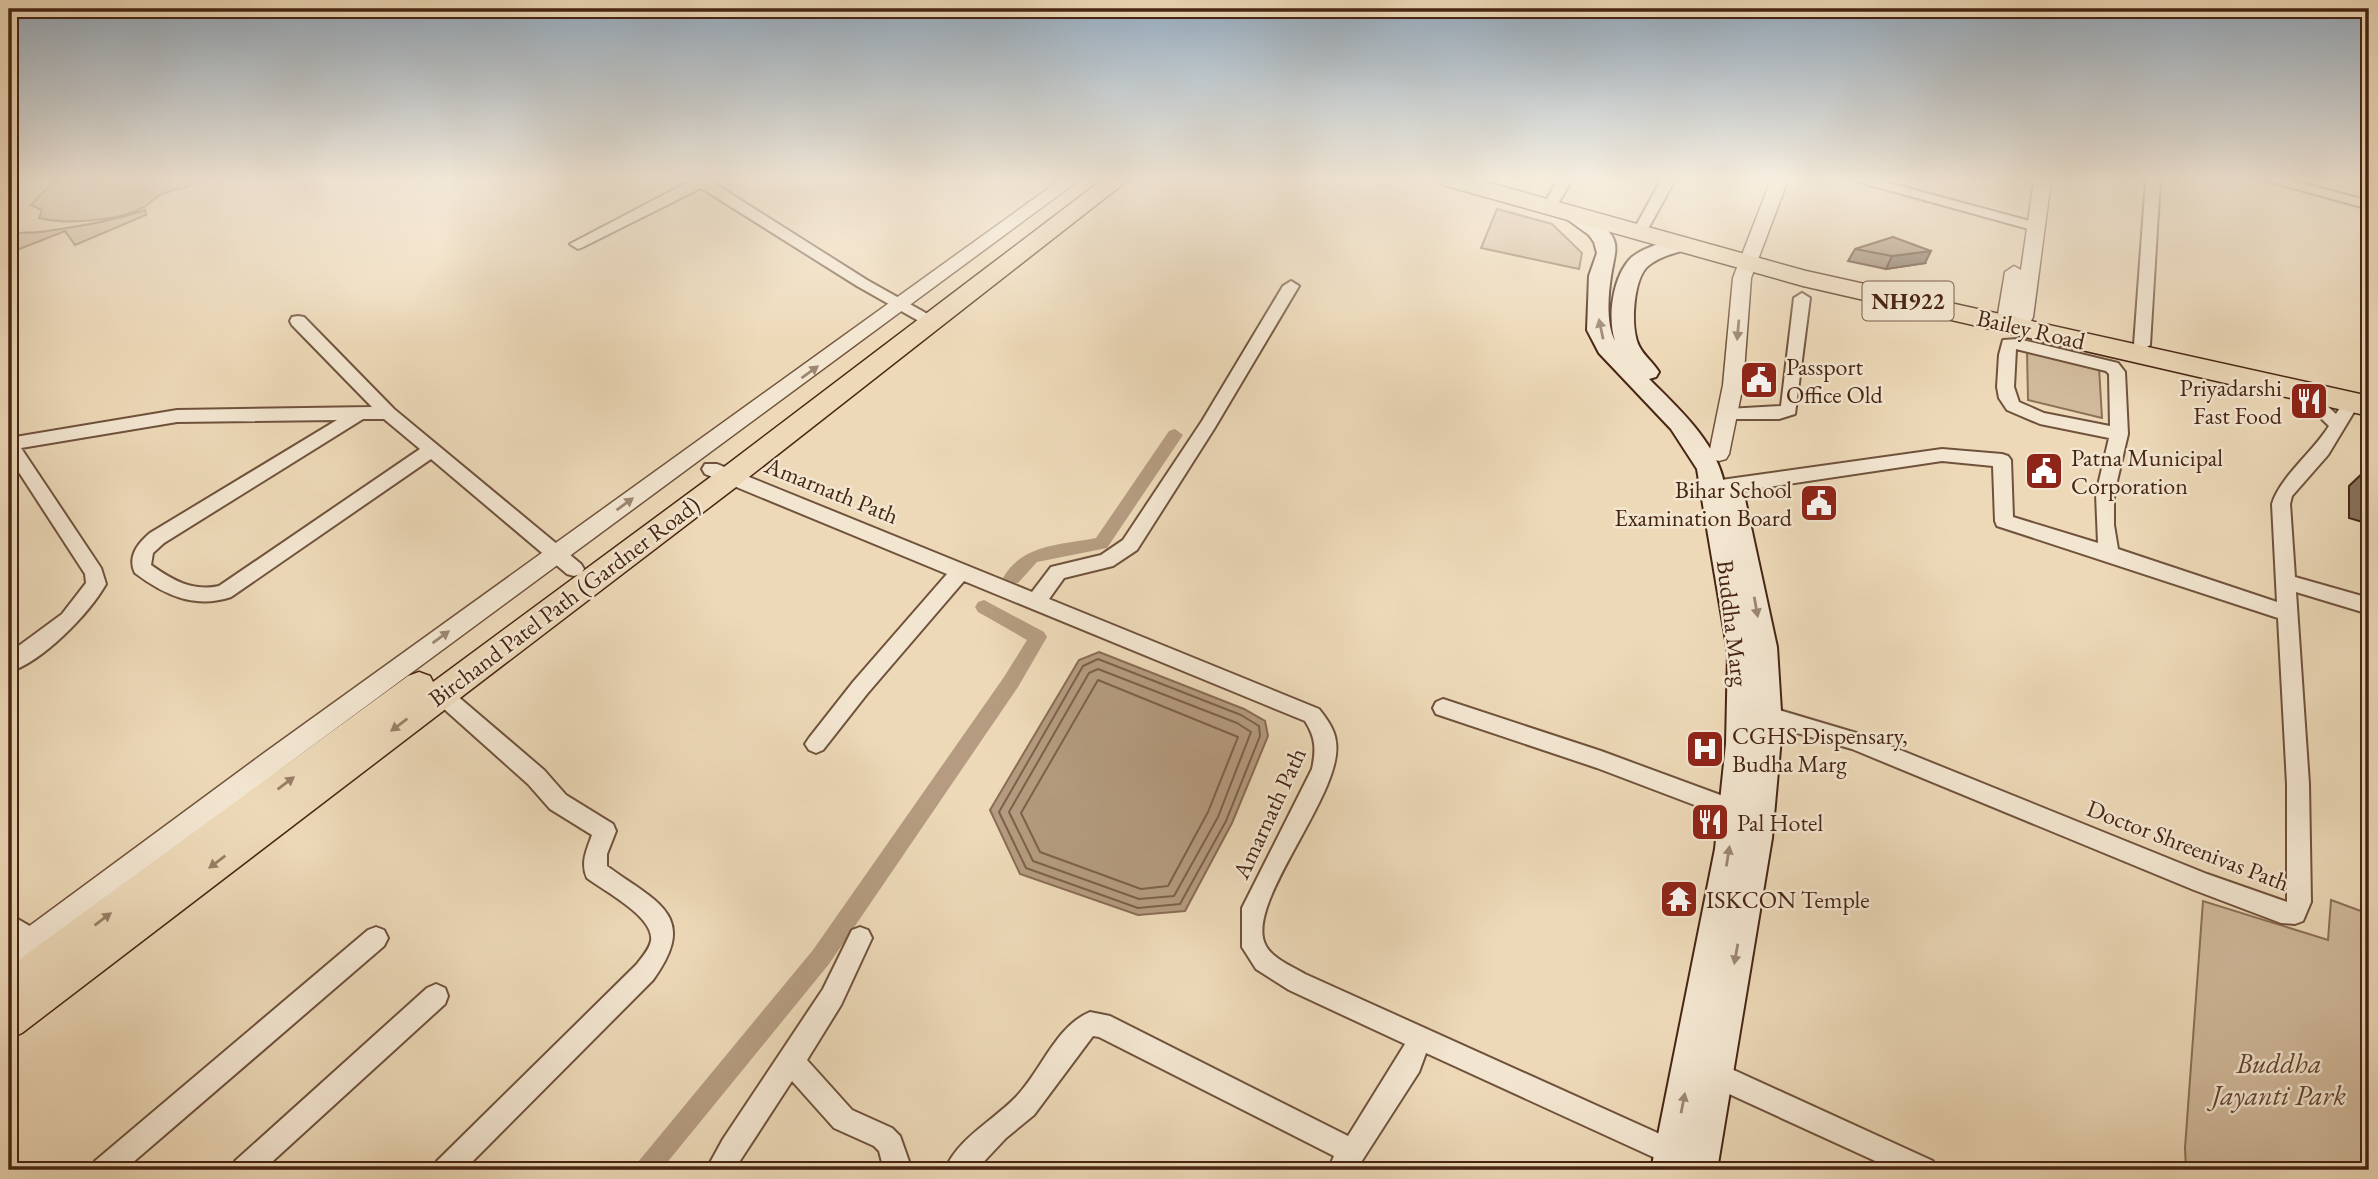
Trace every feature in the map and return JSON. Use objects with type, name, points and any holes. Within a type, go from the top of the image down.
[{"type":"highway","name":"Bailey Road","points":[[1659,235],[1682,244],[1749,258]]},
{"type":"highway","name":"Bailey Road","points":[[1678,235],[1803,278],[2301,391],[2364,402]]},
{"type":"highway","name":"Bailey Road","points":[[2015,325],[2142,345],[2364,402]]},
{"type":"main road","name":"Birchand Patel Path (Gardner Road)","points":[[9,1020],[441,694],[1017,235]]},
{"type":"main road","name":"Birchand Patel Path (Gardner Road)","points":[[917,313],[1034,235]]},
{"type":"main road","name":"Buddha Marg","points":[[1600,235],[1606,253],[1600,276],[1598,330],[1610,353],[1679,423],[1722,487]]},
{"type":"main road","name":"Buddha Marg","points":[[1671,1162],[1717,923],[1734,810],[1755,712],[1766,680],[1755,604],[1722,487],[1720,454],[1696,420],[1629,350],[1621,331],[1622,313],[1634,268],[1660,250],[1682,244]]},
{"type":"main road","name":"Birchand Patel Path (Gardner Road)","points":[[9,989],[30,942],[565,561],[720,473]]},
{"type":"main road","name":"Buddha Marg","points":[[1699,1170],[1761,813],[1755,712]]},
{"type":"street","points":[[578,244],[595,235]]},
{"type":"street","points":[[786,235],[862,283],[917,313]]},
{"type":"street","points":[[298,321],[388,413],[565,561],[917,313],[1007,235]]},
{"type":"street","points":[[1720,454],[1733,385],[1742,278],[1758,235]]},
{"type":"street","points":[[2028,235],[2015,325],[2007,349],[2007,399],[2013,406],[2036,417],[2119,433]]},
{"type":"street","points":[[2142,345],[2149,235]]},
{"type":"street","points":[[1037,602],[1058,572],[1106,561],[1130,545],[1208,425],[1291,285]]},
{"type":"street","points":[[1727,415],[1779,413],[1789,410],[1802,298]]},
{"type":"street","points":[[2015,325],[2112,366],[2118,372],[2119,433],[2111,454],[2105,488],[2105,539],[2110,554]]},
{"type":"street","points":[[2301,391],[2337,424]]},
{"type":"street","name":"Doctor Shreenivas Path","points":[[1755,712],[1856,741],[2202,883],[2281,912],[2295,912],[2300,902],[2298,784],[2287,613],[2288,582],[2281,520],[2284,494],[2322,451],[2337,424],[2364,402]]},
{"type":"street","points":[[9,664],[60,628],[96,584],[94,573],[9,444],[177,416],[388,413]]},
{"type":"street","points":[[360,414],[157,538],[145,547],[141,557],[142,568],[185,593],[211,596],[224,592],[432,450]]},
{"type":"street","points":[[1722,487],[1942,455],[2002,460],[2004,521],[2287,613]]},
{"type":"street","name":"Amarnath Path","points":[[720,473],[1312,715],[1323,729],[1328,746],[1323,769],[1254,908],[1251,928],[1253,950],[1264,962],[1297,982],[1420,1038],[1671,1162]]},
{"type":"street","points":[[816,744],[860,688],[961,571]]},
{"type":"street","points":[[2288,582],[2369,606]]},
{"type":"street","points":[[441,694],[536,777],[558,802],[605,831],[596,854],[595,871],[657,917],[664,930],[665,940],[657,959],[645,972],[446,1170]]},
{"type":"street","points":[[1443,708],[1601,760],[1734,810]]},
{"type":"street","points":[[104,1170],[376,938]]},
{"type":"street","points":[[719,1170],[833,995],[860,938]]},
{"type":"street","points":[[9,958],[30,942]]},
{"type":"street","points":[[244,1170],[436,996]]},
{"type":"street","points":[[958,1170],[997,1129],[1025,1106],[1082,1029],[1090,1024],[1101,1025],[1347,1161],[1410,1063],[1420,1038]]},
{"type":"street","points":[[791,1061],[843,1119],[883,1137],[891,1145],[894,1163],[899,1170]]},
{"type":"street","points":[[1714,1074],[1924,1170]]},
{"type":"green space","points":[[9,235],[55,235],[12,252]]},
{"type":"green space","points":[[68,235],[99,235],[75,245]]},
{"type":"green space","points":[[1486,235],[1563,235],[1582,253],[1579,269],[1481,248]]},
{"type":"green space","points":[[2027,351],[2099,367],[2102,418],[2028,400]]},
{"type":"green space","name":"Buddha Jayanti Park","points":[[2331,900],[2369,914],[2369,1170],[2186,1170],[2185,1148],[2203,901],[2328,940]]},
{"type":"water","points":[[1099,652],[1244,709],[1265,721],[1268,736],[1232,823],[1185,911],[1138,915],[1020,874],[990,810],[1079,660]]},
{"type":"building","points":[[1893,237],[1931,251],[1892,256],[1855,249]]},
{"type":"building","points":[[2369,467],[2369,507],[2362,505],[2362,473]]},
{"type":"waterway","points":[[1012,578],[1032,557],[1101,543],[1175,435]]},
{"type":"waterway","points":[[646,1170],[821,957],[1011,682],[1038,637],[984,607]]},
{"type":"place","name":"Passport Office Old","points":[[1759,380]]},
{"type":"place","name":"Priyadarshi Fast Food","points":[[2309,401]]},
{"type":"place","name":"Patna Municipal Corporation","points":[[2044,471]]},
{"type":"place","name":"Bihar School Examination Board","points":[[1819,503]]},
{"type":"place","name":"CGHS Dispensary, Budha Marg","points":[[1705,749]]},
{"type":"place","name":"Pal Hotel","points":[[1710,822]]},
{"type":"place","name":"ISKCON Temple","points":[[1679,899]]}]
